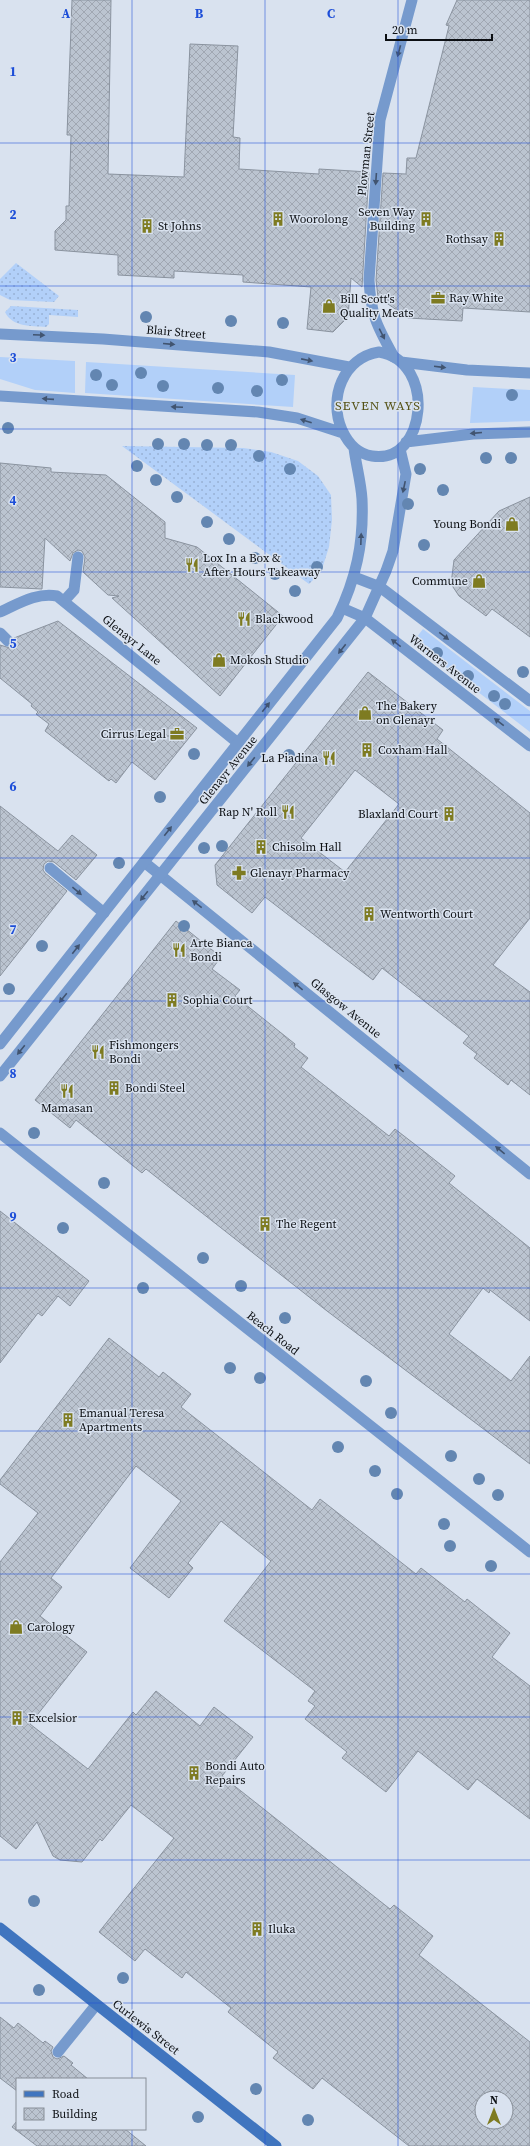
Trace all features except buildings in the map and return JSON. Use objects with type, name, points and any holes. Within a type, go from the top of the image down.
[{"type":"main road","name":"Curlewis Street","points":[[0,1928],[276,2146]]},
{"type":"street","name":"Plowman Street","points":[[398,359],[374,318],[370,305],[370,272],[380,120],[412,0]]},
{"type":"street","name":"Blair Street","points":[[0,334],[103,339],[269,352],[349,367]]},
{"type":"street","points":[[530,374],[468,370],[398,359],[386,353],[371,353],[359,359],[349,367],[340,384],[336,404],[339,424],[343,433],[354,448],[361,453],[377,457],[385,456],[403,446],[480,433],[530,432]]},
{"type":"street","points":[[398,359],[412,376],[418,395],[415,425],[403,446]]},
{"type":"street","points":[[0,396],[258,412],[297,418],[343,433]]},
{"type":"street","name":"Glenayr Avenue","points":[[0,1076],[365,618],[380,587],[393,551],[406,474],[403,446]]},
{"type":"street","name":"Glenayr Avenue","points":[[0,1044],[337,618],[354,577],[361,545],[362,498],[354,448]]},
{"type":"street","points":[[64,601],[74,590],[78,557]]},
{"type":"street","name":"Warners Avenue","points":[[354,577],[380,587],[530,701]]},
{"type":"street","name":"Glenayr Lane","points":[[0,612],[47,594],[58,596],[238,743]]},
{"type":"street","name":"Warners Avenue","points":[[342,608],[365,618],[530,746]]},
{"type":"street","points":[[0,633],[8,641]]},
{"type":"street","name":"Glasgow Avenue","points":[[144,862],[530,1174]]},
{"type":"street","points":[[50,868],[104,913]]},
{"type":"street","name":"Beach Road","points":[[0,1133],[530,1552]]},
{"type":"street","points":[[58,2052],[96,2005]]},
{"type":"shaded area","points":[[16,263],[59,296],[54,302],[10,300],[0,295],[0,279]]},
{"type":"shaded area","points":[[11,306],[78,310],[78,317],[49,315],[49,324],[46,327],[28,326],[12,321],[8,317],[5,312]]},
{"type":"shaded area","points":[[0,357],[75,361],[75,393],[35,390],[0,379]]},
{"type":"shaded area","points":[[86,362],[295,375],[293,407],[85,393]]},
{"type":"shaded area","points":[[473,387],[530,390],[530,421],[470,423]]},
{"type":"shaded area","points":[[122,446],[243,448],[271,452],[298,461],[318,476],[331,495],[332,520],[329,547],[321,572],[309,584]]},
{"type":"shaded area","points":[[423,629],[530,711],[530,732],[413,642]]},
{"type":"place","name":"Woorolong","points":[[278,219]]},
{"type":"place","name":"Seven Way Building","points":[[426,219]]},
{"type":"place","name":"St Johns","points":[[147,226]]},
{"type":"place","name":"Rothsay","points":[[499,239]]},
{"type":"place","name":"Ray White","points":[[438,298]]},
{"type":"place","name":"Bill Scott's Quality Meats","points":[[329,306]]},
{"type":"place","name":"Young Bondi","points":[[512,524]]},
{"type":"place","name":"Lox In a Box & After Hours Takeaway","points":[[192,565]]},
{"type":"place","name":"Commune","points":[[479,581]]},
{"type":"place","name":"Blackwood","points":[[244,619]]},
{"type":"place","name":"Mokosh Studio","points":[[219,660]]},
{"type":"place","name":"The Bakery on Glenayr","points":[[365,713]]},
{"type":"place","name":"Cirrus Legal","points":[[177,734]]},
{"type":"place","name":"Coxham Hall","points":[[367,750]]},
{"type":"place","name":"La Piadina","points":[[329,758]]},
{"type":"place","name":"Rap N' Roll","points":[[288,812]]},
{"type":"place","name":"Blaxland Court","points":[[449,814]]},
{"type":"place","name":"Chisolm Hall","points":[[261,847]]},
{"type":"place","name":"Glenayr Pharmacy","points":[[239,873]]},
{"type":"place","name":"Wentworth Court","points":[[369,914]]},
{"type":"place","name":"Arte Bianca Bondi","points":[[179,950]]},
{"type":"place","name":"Sophia Court","points":[[172,1000]]},
{"type":"place","name":"Fishmongers Bondi","points":[[98,1052]]},
{"type":"place","name":"Bondi Steel","points":[[114,1088]]},
{"type":"place","name":"Mamasan","points":[[67,1091]]},
{"type":"place","name":"The Regent","points":[[265,1224]]},
{"type":"place","name":"Emanual Teresa Apartments","points":[[68,1420]]},
{"type":"place","name":"Carology","points":[[16,1627]]},
{"type":"place","name":"Excelsior","points":[[17,1718]]},
{"type":"place","name":"Bondi Auto Repairs","points":[[194,1773]]},
{"type":"place","name":"Iluka","points":[[257,1929]]},
{"type":"district","name":"SEVEN WAYS","points":[[378,405]]}]
